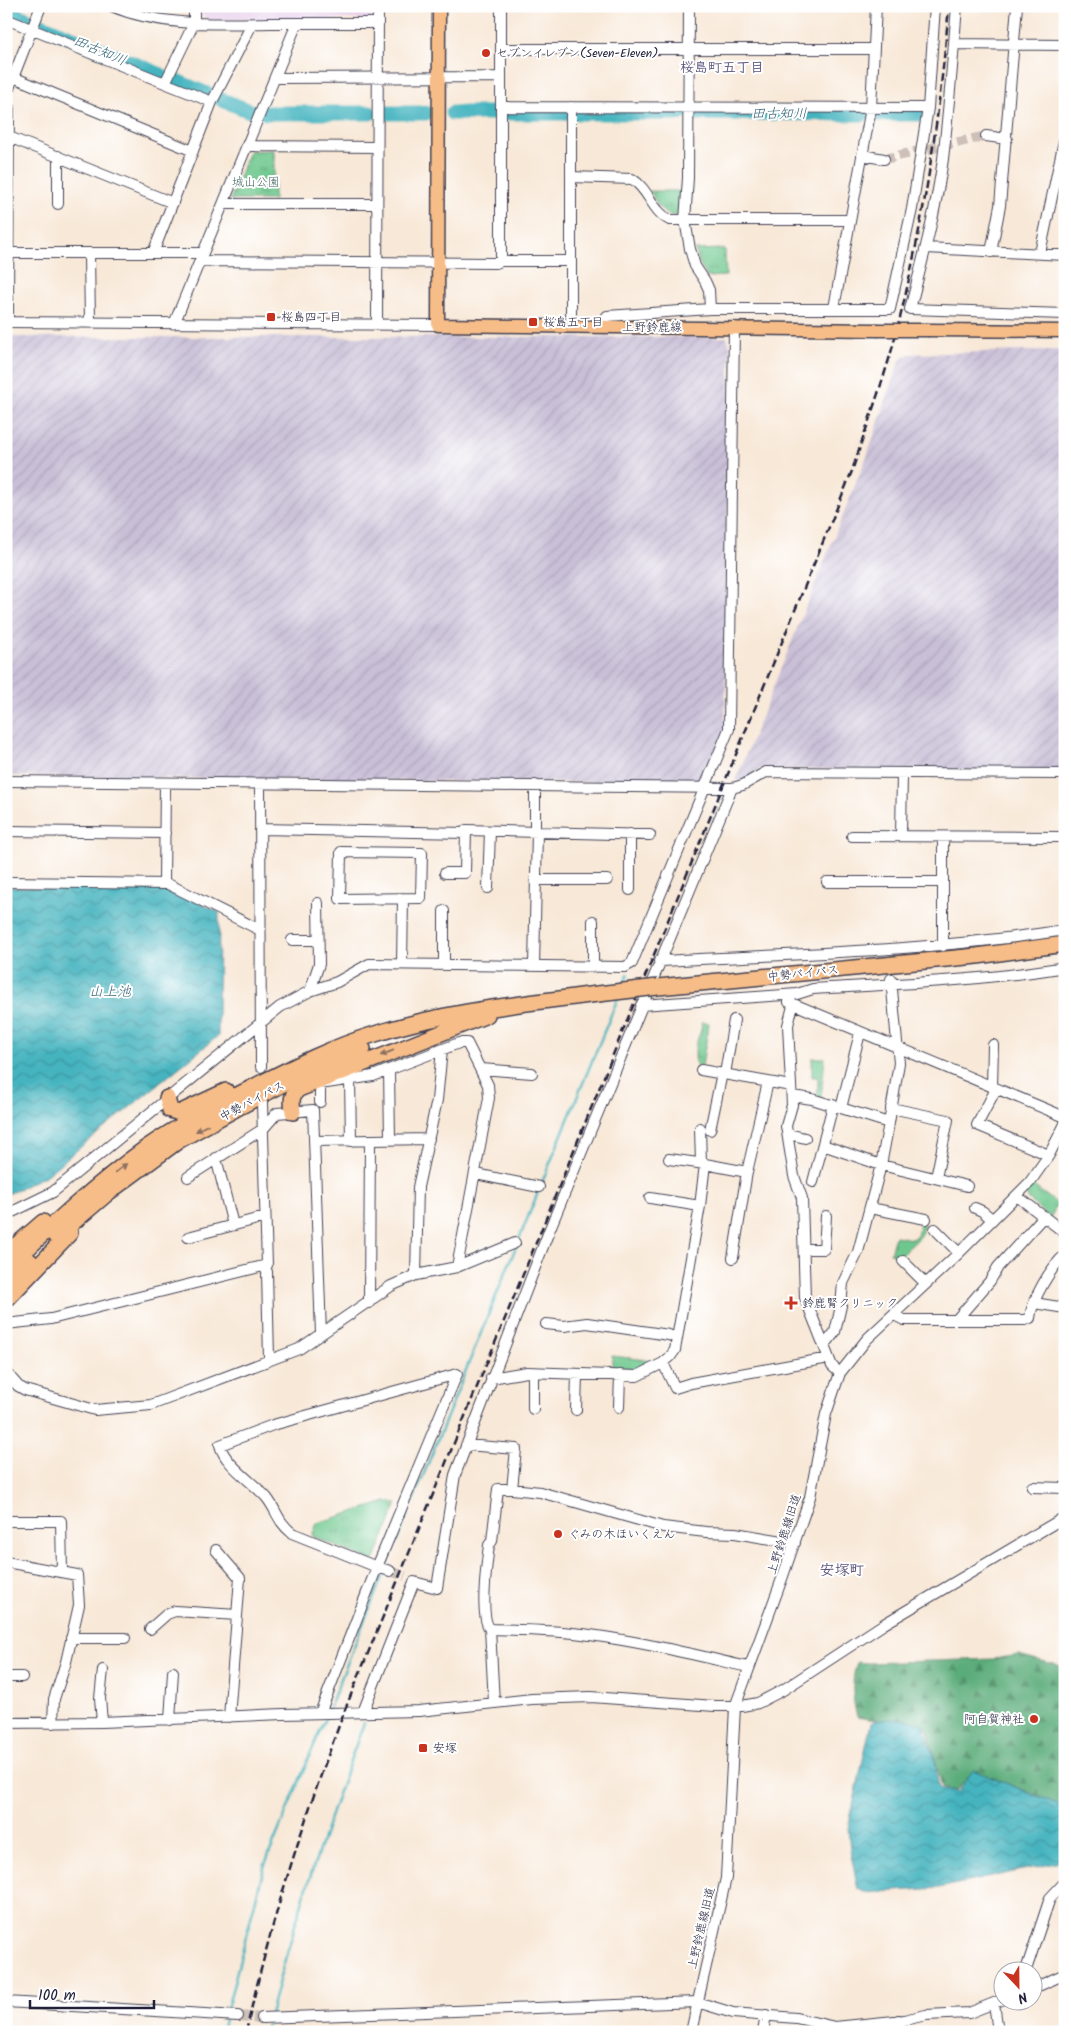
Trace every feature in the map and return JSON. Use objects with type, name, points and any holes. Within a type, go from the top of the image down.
[{"type":"highway","name":"中勢バイパス","points":[[6,1269],[94,1188],[146,1148],[188,1123],[309,1059],[356,1040],[430,1019],[478,1009],[658,987],[977,956],[1065,944]]},
{"type":"highway","name":"中勢バイパス","points":[[6,1284],[70,1225],[110,1192],[178,1141],[240,1106],[308,1072],[376,1043],[432,1025],[541,1002]]},
{"type":"highway","points":[[293,1112],[291,1099],[293,1093],[299,1089],[498,1011]]},
{"type":"highway","points":[[167,1098],[170,1110],[179,1113],[274,1066],[312,1052],[356,1040]]},
{"type":"highway","points":[[6,1254],[52,1215],[94,1188]]},
{"type":"highway","points":[[6,1300],[110,1192]]},
{"type":"main road","points":[[438,325],[439,6]]},
{"type":"main road","name":"上野鈴鹿線","points":[[438,325],[1065,331]]},
{"type":"street","points":[[41,6],[8,88],[7,322],[438,325]]},
{"type":"street","points":[[111,6],[138,16],[165,22],[252,24],[378,23]]},
{"type":"street","points":[[165,83],[194,23],[194,6]]},
{"type":"street","points":[[377,325],[378,6]]},
{"type":"street","points":[[501,6],[501,261]]},
{"type":"street","points":[[689,6],[688,178],[685,220],[695,266],[706,281],[709,290],[710,309]]},
{"type":"street","points":[[834,308],[871,108],[876,6]]},
{"type":"street","points":[[600,327],[608,316],[710,309],[890,309],[912,209],[928,108],[935,6]]},
{"type":"street","points":[[957,6],[950,102],[942,161],[926,248],[910,309],[1065,314]]},
{"type":"street","points":[[991,252],[1000,206],[1017,6]]},
{"type":"street","points":[[6,19],[212,102]]},
{"type":"street","points":[[174,324],[297,23]]},
{"type":"street","points":[[152,252],[173,204],[212,102],[252,24]]},
{"type":"street","points":[[954,44],[1065,45]]},
{"type":"street","points":[[502,49],[874,50]]},
{"type":"street","points":[[275,78],[501,77]]},
{"type":"street","points":[[13,78],[193,151]]},
{"type":"street","points":[[501,107],[928,108]]},
{"type":"street","points":[[571,107],[571,327]]},
{"type":"street","points":[[9,136],[173,204]]},
{"type":"street","points":[[986,136],[1006,139]]},
{"type":"street","points":[[1040,253],[1065,136]]},
{"type":"street","points":[[247,146],[377,147]]},
{"type":"street","points":[[862,155],[884,159]]},
{"type":"street","points":[[58,156],[58,204]]},
{"type":"street","points":[[571,178],[632,179],[640,183],[663,217],[670,220],[850,220]]},
{"type":"street","points":[[224,204],[377,204]]},
{"type":"street","points":[[926,248],[1065,255]]},
{"type":"street","points":[[8,253],[152,252],[202,257],[376,261],[381,263],[571,261]]},
{"type":"street","points":[[89,253],[90,323]]},
{"type":"street","points":[[6,1216],[53,1192],[280,1007],[310,991],[337,982],[369,964],[625,967],[632,963],[730,729],[734,327]]},
{"type":"street","points":[[6,780],[732,788],[742,785],[766,772],[1065,774]]},
{"type":"street","points":[[901,836],[902,773]]},
{"type":"street","points":[[164,884],[165,783]]},
{"type":"street","points":[[260,784],[261,1067]]},
{"type":"street","points":[[534,966],[535,785]]},
{"type":"street","points":[[363,1712],[409,1579],[437,1588],[455,1475],[466,1445],[491,1378],[641,1005],[732,788]]},
{"type":"street","points":[[260,830],[466,833],[466,830],[650,834]]},
{"type":"street","points":[[6,831],[165,833]]},
{"type":"street","points":[[488,888],[490,831]]},
{"type":"street","points":[[445,873],[465,873],[466,833]]},
{"type":"street","points":[[630,834],[630,890]]},
{"type":"street","points":[[852,836],[1065,837]]},
{"type":"street","points":[[943,837],[943,946]]},
{"type":"street","points":[[341,852],[422,852],[421,898],[403,899],[340,898],[341,852]]},
{"type":"street","points":[[535,880],[607,880]]},
{"type":"street","points":[[6,882],[164,884],[260,930]]},
{"type":"street","points":[[828,882],[942,882]]},
{"type":"street","points":[[402,964],[403,899]]},
{"type":"street","points":[[310,991],[319,964],[318,903]]},
{"type":"street","points":[[444,910],[444,964]]},
{"type":"street","points":[[593,921],[593,966]]},
{"type":"street","points":[[659,961],[889,951],[1010,939],[1065,930]]},
{"type":"street","points":[[292,940],[318,940]]},
{"type":"street","points":[[641,1005],[797,994],[813,988],[1036,972],[1065,967]]},
{"type":"street","points":[[824,1346],[834,1332],[841,1306],[843,1282],[858,1252],[882,1166],[899,1063],[891,981]]},
{"type":"street","points":[[783,995],[784,999],[793,1006],[1065,1116]]},
{"type":"street","points":[[793,1006],[788,1025],[792,1091],[786,1126],[794,1176],[802,1198],[805,1298],[832,1366],[840,1373]]},
{"type":"street","points":[[491,1378],[527,1372],[636,1376],[663,1363],[670,1357],[674,1350],[700,1206],[705,1129],[724,1074],[734,1020]]},
{"type":"street","points":[[812,1182],[860,1033]]},
{"type":"street","points":[[320,1102],[320,1084],[373,1076],[459,1043],[467,1043],[488,1085],[489,1098],[457,1267]]},
{"type":"street","points":[[992,1045],[994,1088],[977,1125],[1049,1156]]},
{"type":"street","points":[[416,1275],[418,1187],[438,1100],[442,1050]]},
{"type":"street","points":[[481,1069],[532,1073]]},
{"type":"street","points":[[389,1070],[390,1140]]},
{"type":"street","points":[[701,1070],[768,1082],[889,1123]]},
{"type":"street","points":[[350,1079],[351,1141]]},
{"type":"street","points":[[733,1258],[747,1172],[768,1082]]},
{"type":"street","points":[[6,1324],[51,1319],[267,1265],[262,1103]]},
{"type":"street","points":[[891,1108],[948,1120],[936,1178]]},
{"type":"street","points":[[188,1177],[263,1128],[277,1113],[313,1110],[321,1334]]},
{"type":"street","name":"上野鈴鹿線旧道","points":[[691,2032],[727,1870],[735,1706],[810,1497],[826,1414],[840,1373],[868,1340],[1017,1196],[1049,1156],[1065,1124]]},
{"type":"street","points":[[788,1134],[805,1138]]},
{"type":"street","points":[[314,1142],[429,1139]]},
{"type":"street","points":[[369,1303],[370,1140]]},
{"type":"street","points":[[823,1145],[882,1166],[967,1186]]},
{"type":"street","points":[[216,1158],[233,1225]]},
{"type":"street","points":[[668,1159],[747,1172]]},
{"type":"street","points":[[476,1174],[539,1187]]},
{"type":"street","points":[[1017,1196],[1065,1232]]},
{"type":"street","points":[[650,1198],[700,1206]]},
{"type":"street","points":[[870,1208],[926,1220]]},
{"type":"street","points":[[975,1208],[992,1219]]},
{"type":"street","points":[[188,1237],[266,1216]]},
{"type":"street","points":[[804,1249],[824,1249],[826,1216]]},
{"type":"street","points":[[957,1319],[990,1281],[998,1267],[1044,1216]]},
{"type":"street","points":[[936,1229],[959,1253]]},
{"type":"street","points":[[6,1372],[18,1386],[25,1390],[95,1410],[151,1405],[299,1348],[369,1303],[391,1286],[416,1275],[457,1267],[515,1243]]},
{"type":"street","points":[[894,1315],[904,1320],[1025,1320],[1030,1318],[1034,1303],[1056,1263],[1065,1255]]},
{"type":"street","points":[[903,1261],[926,1284]]},
{"type":"street","points":[[264,1266],[266,1272],[269,1359]]},
{"type":"street","points":[[1034,1303],[1065,1308]]},
{"type":"street","points":[[546,1324],[564,1326],[587,1323],[669,1335],[676,1338]]},
{"type":"street","points":[[663,1363],[675,1388],[691,1383],[829,1358]]},
{"type":"street","points":[[533,1373],[533,1409]]},
{"type":"street","points":[[325,1713],[384,1569],[457,1374],[273,1425],[220,1445],[224,1455],[261,1491],[281,1524],[292,1533],[384,1569]]},
{"type":"street","points":[[576,1410],[577,1374]]},
{"type":"street","points":[[620,1375],[620,1407]]},
{"type":"street","points":[[466,1445],[516,1449],[512,1489]]},
{"type":"street","points":[[1032,1487],[1065,1488]]},
{"type":"street","points":[[494,1703],[490,1630],[486,1621],[484,1597],[489,1545],[492,1541],[498,1489],[540,1492],[663,1527],[735,1533],[795,1543]]},
{"type":"street","points":[[6,1723],[102,1722],[419,1711],[532,1699],[591,1697],[735,1706],[758,1703],[782,1690],[884,1624],[1064,1520]]},
{"type":"street","points":[[6,1521],[61,1521],[62,1572]]},
{"type":"street","points":[[216,1550],[240,1578],[229,1717]]},
{"type":"street","points":[[6,1562],[77,1575],[78,1605],[72,1638],[54,1699],[53,1723]]},
{"type":"street","points":[[150,1629],[167,1614],[175,1611],[237,1615]]},
{"type":"street","points":[[490,1630],[537,1630],[588,1634],[630,1641],[748,1667]]},
{"type":"street","points":[[72,1638],[124,1638]]},
{"type":"street","points":[[102,1722],[100,1698],[103,1670]]},
{"type":"street","points":[[170,1720],[173,1672]]},
{"type":"street","points":[[6,1677],[22,1677]]},
{"type":"street","points":[[1029,1960],[1050,1898],[1065,1882]]},
{"type":"street","points":[[1044,1984],[1064,1976]]},
{"type":"street","points":[[6,2002],[230,2015]]},
{"type":"street","points":[[267,2017],[697,2002],[733,2013],[796,2018],[835,2029],[926,2015],[968,2013],[994,2003]]},
{"type":"street","points":[[998,2032],[999,2010]]},
{"type":"street","points":[[763,2032],[766,2015]]},
{"type":"street","points":[[898,2020],[901,2032]]},
{"type":"shaded area","points":[[202,6],[374,6],[374,13],[370,19],[207,20],[202,14]]},
{"type":"shaded area","points":[[6,337],[727,337],[730,346],[725,731],[705,780],[701,783],[6,776]]},
{"type":"shaded area","points":[[1065,350],[1065,771],[759,769],[751,777],[737,782],[736,779],[867,456],[899,362],[908,354]]},
{"type":"green space","name":"城山公園","points":[[274,150],[274,200],[230,200],[249,151]]},
{"type":"green space","points":[[650,191],[681,191],[681,212],[678,216],[663,212]]},
{"type":"green space","points":[[725,249],[726,276],[707,277],[695,250]]},
{"type":"green space","points":[[701,1022],[709,1023],[702,1066],[696,1065],[695,1053],[701,1030]]},
{"type":"green space","points":[[812,1058],[825,1058],[821,1098],[817,1097],[818,1077],[812,1077]]},
{"type":"green space","points":[[1032,1185],[1058,1204],[1050,1218],[1029,1200],[1025,1191]]},
{"type":"green space","points":[[920,1222],[924,1223],[921,1236],[900,1256],[890,1253],[895,1236],[912,1239],[917,1235]]},
{"type":"green space","points":[[612,1356],[648,1360],[649,1363],[654,1363],[635,1371],[612,1371]]},
{"type":"green space","points":[[386,1502],[397,1504],[375,1559],[372,1561],[312,1536],[317,1523]]},
{"type":"green space","points":[[1019,1655],[1065,1667],[1065,1807],[974,1770],[956,1791],[942,1787],[927,1729],[857,1717],[853,1689],[857,1662],[993,1659]]},
{"type":"water","name":"山上池","points":[[6,887],[167,888],[219,912],[218,1036],[45,1176],[6,1195]]},
{"type":"water","points":[[904,1719],[923,1724],[935,1761],[939,1788],[958,1792],[973,1770],[1065,1807],[1065,1861],[939,1888],[866,1893],[858,1889],[850,1850],[848,1828],[871,1723],[876,1720]]},
{"type":"waterway","name":"田古知川","points":[[6,11],[27,19]]},
{"type":"waterway","name":"田古知川","points":[[39,24],[161,75]]},
{"type":"waterway","name":"田古知川","points":[[174,80],[209,95]]},
{"type":"waterway","name":"田古知川","points":[[222,100],[255,113]]},
{"type":"waterway","name":"田古知川","points":[[266,113],[370,113]]},
{"type":"waterway","name":"田古知川","points":[[384,113],[426,113]]},
{"type":"waterway","name":"田古知川","points":[[452,113],[494,113]]},
{"type":"waterway","name":"田古知川","points":[[508,113],[564,113]]},
{"type":"waterway","name":"田古知川","points":[[578,113],[681,113]]},
{"type":"waterway","name":"田古知川","points":[[695,113],[863,114]]},
{"type":"waterway","name":"田古知川","points":[[877,114],[920,114]]},
{"type":"waterway","points":[[623,986],[628,974]]},
{"type":"waterway","points":[[541,1185],[618,998]]},
{"type":"waterway","points":[[386,1567],[539,1190]]},
{"type":"waterway","points":[[328,1711],[384,1572]]},
{"type":"waterway","points":[[226,2013],[265,1864],[326,1716]]},
{"type":"waterway","points":[[270,2014],[313,1867],[364,1723]]},
{"type":"waterway","points":[[222,2032],[225,2019]]},
{"type":"waterway","points":[[266,2032],[268,2022]]},
{"type":"tunnel","points":[[884,159],[986,136]]},
{"type":"tunnel","points":[[390,1571],[405,1576]]},
{"type":"tunnel","points":[[238,2016],[262,2018]]},
{"type":"railway","points":[[246,2032],[278,1906],[318,1783],[348,1702],[852,471],[892,349],[921,222],[940,93],[949,6]]},
{"type":"place","name":"セブンイレブン(Seven-Eleven)","points":[[486,53]]},
{"type":"place","name":"桜島四丁目","points":[[271,317]]},
{"type":"place","name":"桜島五丁目","points":[[533,322]]},
{"type":"place","name":"鈴鹿腎クリニック","points":[[791,1303]]},
{"type":"place","name":"ぐみの木ほいくえん","points":[[558,1534]]},
{"type":"place","name":"阿自賀神社","points":[[1034,1719]]},
{"type":"place","name":"安塚","points":[[423,1748]]},
{"type":"district","name":"桜島町五丁目","points":[[722,67]]},
{"type":"district","name":"安塚町","points":[[842,1570]]}]
